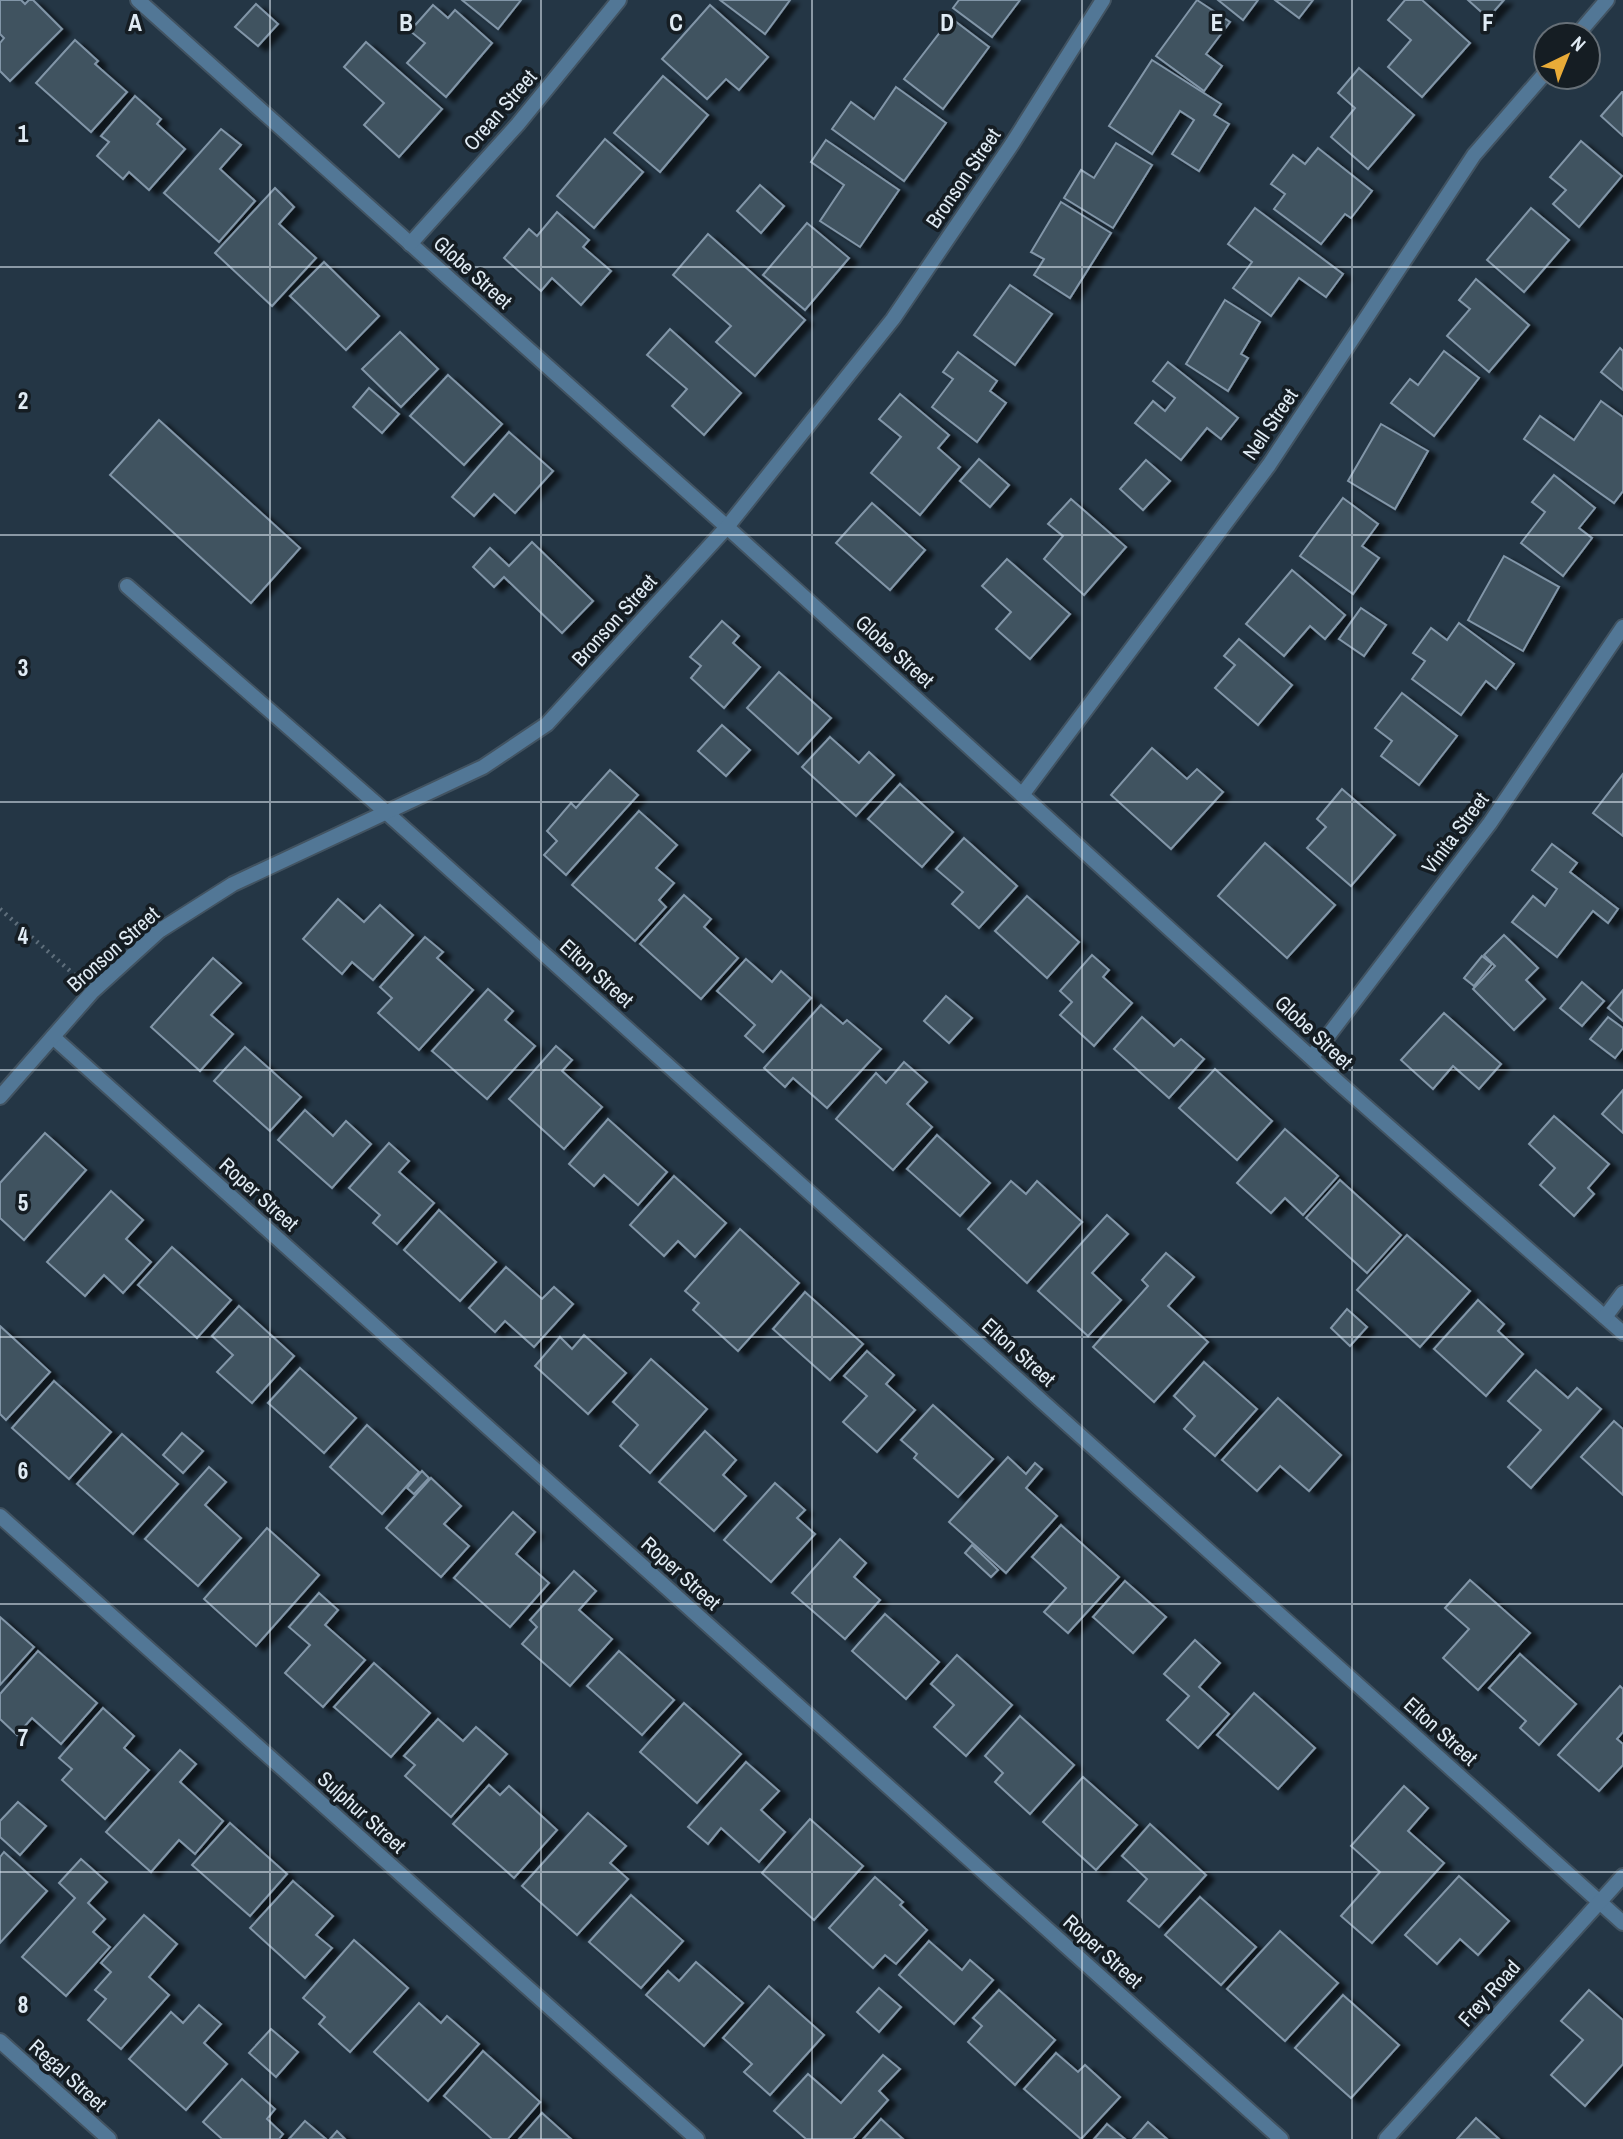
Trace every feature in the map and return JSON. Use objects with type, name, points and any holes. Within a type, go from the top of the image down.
[{"type":"street","name":"Globe Street","points":[[138,0],[727,527],[1312,1057],[1623,1333]]},
{"type":"street","name":"Orean Street","points":[[410,244],[518,124],[619,0]]},
{"type":"street","name":"Bronson Street","points":[[0,1097],[93,991],[159,931],[233,884],[483,766],[547,724],[727,527],[893,319],[1012,144],[1102,0]]},
{"type":"street","points":[[1589,21],[1607,0]]},
{"type":"street","name":"Nell Street","points":[[1021,795],[1269,465],[1474,155],[1532,88]]},
{"type":"street","name":"Elton Street","points":[[127,586],[387,813],[1623,1923]]},
{"type":"street","name":"Vinita Street","points":[[1312,1057],[1490,823],[1623,627]]},
{"type":"street","name":"Roper Street","points":[[53,1037],[1281,2139]]},
{"type":"street","points":[[1605,1317],[1623,1293]]},
{"type":"street","name":"Sulphur Street","points":[[0,1516],[697,2139]]},
{"type":"street","name":"Frey Road","points":[[1386,2139],[1623,1876]]},
{"type":"street","name":"Regal Street","points":[[0,2041],[109,2139]]},
{"type":"path","points":[[0,909],[93,991]]},
{"type":"building","points":[[0,0],[21,0],[25,4],[33,0],[62,29],[10,81],[0,71],[0,43],[4,38],[0,34]]},
{"type":"building","points":[[462,0],[521,0],[498,29]]},
{"type":"building","points":[[720,0],[790,0],[765,34]]},
{"type":"building","points":[[959,0],[1020,0],[992,37],[953,8]]},
{"type":"building","points":[[1197,0],[1230,22],[1206,54],[1222,66],[1204,91],[1156,56]]},
{"type":"building","points":[[1218,0],[1258,0],[1243,20]]},
{"type":"building","points":[[1275,0],[1313,0],[1299,18]]},
{"type":"building","points":[[1405,0],[1422,0],[1470,43],[1422,97],[1388,67],[1411,40],[1388,20]]},
{"type":"building","points":[[1468,0],[1504,0],[1488,18]]},
{"type":"building","points":[[256,4],[278,24],[258,46],[235,27]]},
{"type":"building","points":[[433,5],[448,18],[455,10],[492,43],[446,97],[407,63],[425,43],[410,31]]},
{"type":"building","points":[[710,5],[768,57],[739,90],[726,79],[707,99],[662,59]]},
{"type":"building","points":[[951,18],[989,47],[943,109],[904,79]]},
{"type":"building","points":[[75,40],[98,61],[95,64],[127,92],[91,132],[36,83]]},
{"type":"building","points":[[366,42],[442,109],[399,157],[364,125],[384,103],[344,67]]},
{"type":"building","points":[[1152,60],[1221,104],[1214,115],[1229,124],[1199,171],[1172,154],[1194,120],[1180,111],[1152,154],[1109,126]]},
{"type":"building","points":[[1359,68],[1414,115],[1368,169],[1331,137],[1355,108],[1338,93]]},
{"type":"building","points":[[663,76],[708,115],[660,172],[614,133]]},
{"type":"building","points":[[896,87],[946,123],[904,181],[832,129],[851,102],[874,119]]},
{"type":"building","points":[[1623,92],[1623,136],[1601,116]]},
{"type":"building","points":[[135,96],[161,119],[157,124],[185,149],[149,190],[129,172],[123,179],[97,156],[109,142],[101,136]]},
{"type":"building","points":[[221,129],[241,145],[220,169],[255,201],[219,242],[164,193]]},
{"type":"building","points":[[605,139],[643,172],[594,228],[557,196]]},
{"type":"building","points":[[826,140],[899,190],[860,247],[820,221],[844,185],[811,162]]},
{"type":"building","points":[[1581,141],[1622,176],[1579,227],[1553,204],[1566,190],[1550,177]]},
{"type":"building","points":[[1116,143],[1152,165],[1113,228],[1064,198],[1081,170],[1094,178]]},
{"type":"building","points":[[1318,148],[1372,191],[1351,218],[1345,214],[1321,244],[1274,209],[1285,194],[1271,184],[1293,155],[1305,164]]},
{"type":"building","points":[[760,185],[784,206],[761,233],[737,211]]},
{"type":"building","points":[[275,188],[294,207],[279,224],[316,258],[272,306],[215,253]]},
{"type":"building","points":[[1061,202],[1111,233],[1070,298],[1034,275],[1044,259],[1031,252]]},
{"type":"building","points":[[1255,208],[1343,274],[1326,297],[1299,278],[1271,316],[1233,288],[1252,262],[1228,244]]},
{"type":"building","points":[[1531,208],[1569,240],[1524,292],[1487,260]]},
{"type":"building","points":[[557,212],[589,240],[583,247],[611,271],[581,305],[552,278],[541,291],[504,258],[529,229],[537,236]]},
{"type":"building","points":[[807,223],[849,258],[805,310],[763,275]]},
{"type":"building","points":[[708,234],[805,320],[755,376],[716,342],[731,326],[673,275]]},
{"type":"building","points":[[324,262],[379,316],[346,350],[290,296]]},
{"type":"building","points":[[1476,279],[1529,325],[1489,372],[1447,336],[1470,309],[1459,300]]},
{"type":"building","points":[[1010,285],[1052,314],[1015,365],[974,335]]},
{"type":"building","points":[[1225,300],[1260,322],[1241,354],[1248,358],[1228,391],[1186,364]]},
{"type":"building","points":[[670,329],[741,393],[704,435],[672,406],[687,389],[647,355]]},
{"type":"building","points":[[400,332],[438,369],[401,407],[362,369]]},
{"type":"building","points":[[1620,348],[1623,351],[1623,390],[1601,372]]},
{"type":"building","points":[[1444,351],[1479,378],[1434,436],[1391,403],[1410,379],[1418,385]]},
{"type":"building","points":[[958,352],[997,381],[990,391],[1006,403],[977,442],[932,407],[953,379],[943,372]]},
{"type":"building","points":[[1168,362],[1238,418],[1221,439],[1207,428],[1181,460],[1135,423],[1153,401],[1165,411],[1175,398],[1153,381]]},
{"type":"building","points":[[448,375],[502,424],[464,465],[410,416]]},
{"type":"building","points":[[369,388],[399,414],[382,433],[353,407]]},
{"type":"building","points":[[900,394],[949,435],[938,448],[960,467],[920,515],[871,473],[901,437],[879,419]]},
{"type":"building","points":[[1601,401],[1623,417],[1623,491],[1614,503],[1524,439],[1540,416],[1574,440]]},
{"type":"building","points":[[159,420],[300,548],[251,603],[110,475]]},
{"type":"building","points":[[1381,424],[1428,451],[1395,509],[1348,481]]},
{"type":"building","points":[[509,432],[553,471],[515,513],[494,494],[474,516],[452,497]]},
{"type":"building","points":[[979,459],[1009,485],[990,507],[960,481]]},
{"type":"building","points":[[1146,460],[1170,481],[1143,510],[1120,489]]},
{"type":"building","points":[[1554,475],[1595,508],[1579,528],[1592,538],[1563,576],[1521,543],[1545,512],[1532,502]]},
{"type":"building","points":[[1343,498],[1378,524],[1362,546],[1379,558],[1353,594],[1300,556]]},
{"type":"building","points":[[1071,499],[1126,547],[1084,595],[1044,559],[1063,536],[1048,524]]},
{"type":"building","points":[[872,503],[925,550],[890,590],[836,543]]},
{"type":"building","points":[[532,542],[593,601],[562,633],[504,577],[494,587],[473,567],[490,548],[509,566]]},
{"type":"building","points":[[1504,556],[1559,587],[1523,651],[1468,620]]},
{"type":"building","points":[[1007,559],[1070,614],[1030,659],[996,629],[1011,612],[982,586]]},
{"type":"building","points":[[1292,570],[1345,615],[1325,639],[1310,626],[1284,656],[1246,624]]},
{"type":"building","points":[[1361,608],[1386,625],[1364,656],[1339,639]]},
{"type":"building","points":[[722,621],[739,636],[733,643],[760,667],[724,708],[691,678],[701,666],[690,657]]},
{"type":"building","points":[[1459,623],[1514,664],[1496,689],[1486,681],[1461,715],[1412,679],[1425,661],[1413,653],[1431,628],[1447,640]]},
{"type":"building","points":[[1239,639],[1292,685],[1258,725],[1215,688],[1235,665],[1224,656]]},
{"type":"building","points":[[779,672],[831,718],[798,754],[747,708]]},
{"type":"building","points":[[1402,693],[1457,736],[1419,785],[1381,756],[1392,741],[1375,728]]},
{"type":"building","points":[[722,725],[750,750],[726,776],[698,751]]},
{"type":"building","points":[[830,737],[859,763],[869,752],[894,775],[856,816],[802,767]]},
{"type":"building","points":[[1152,748],[1187,779],[1197,769],[1223,792],[1171,849],[1111,795]]},
{"type":"building","points":[[610,770],[638,795],[566,875],[544,855],[557,841],[547,831],[571,803],[576,808]]},
{"type":"building","points":[[1623,774],[1623,836],[1593,813]]},
{"type":"building","points":[[900,784],[953,832],[922,867],[868,819]]},
{"type":"building","points":[[1342,789],[1395,835],[1351,886],[1307,848],[1326,827],[1317,819]]},
{"type":"building","points":[[639,811],[677,845],[656,868],[674,883],[659,900],[666,907],[635,941],[572,885]]},
{"type":"building","points":[[964,838],[1017,886],[979,928],[952,904],[963,892],[936,869]]},
{"type":"building","points":[[1265,843],[1335,905],[1287,958],[1218,896]]},
{"type":"building","points":[[1552,844],[1577,863],[1570,872],[1618,909],[1608,923],[1593,911],[1557,957],[1512,922],[1533,896],[1545,906],[1557,889],[1532,870]]},
{"type":"building","points":[[684,895],[711,919],[704,927],[738,958],[701,999],[640,944]]},
{"type":"building","points":[[1027,896],[1079,942],[1047,978],[995,931]]},
{"type":"building","points":[[338,899],[364,922],[380,905],[413,935],[373,980],[352,962],[342,974],[303,939]]},
{"type":"building","points":[[1504,935],[1538,968],[1526,980],[1545,999],[1514,1030],[1473,989],[1495,966],[1484,955]]},
{"type":"building","points":[[425,937],[443,952],[437,958],[473,990],[419,1050],[378,1013],[392,998],[380,987]]},
{"type":"building","points":[[1092,955],[1109,970],[1103,977],[1132,1003],[1094,1046],[1060,1015],[1072,1002],[1060,991]]},
{"type":"building","points":[[1482,956],[1492,964],[1474,986],[1464,978]]},
{"type":"building","points":[[213,958],[241,983],[211,1015],[233,1034],[200,1071],[151,1027]]},
{"type":"building","points":[[746,959],[772,982],[781,971],[811,998],[763,1052],[745,1036],[755,1025],[717,991]]},
{"type":"building","points":[[1582,982],[1604,1001],[1582,1026],[1560,1008]]},
{"type":"building","points":[[488,989],[513,1011],[505,1020],[535,1046],[487,1099],[432,1051]]},
{"type":"building","points":[[1623,990],[1623,1021],[1608,1008]]},
{"type":"building","points":[[946,996],[972,1018],[949,1043],[924,1021]]},
{"type":"building","points":[[821,1005],[843,1024],[847,1020],[881,1049],[827,1108],[793,1078],[785,1087],[764,1068]]},
{"type":"building","points":[[1444,1013],[1501,1064],[1479,1089],[1453,1066],[1433,1089],[1401,1060]]},
{"type":"building","points":[[1142,1017],[1174,1046],[1181,1039],[1204,1059],[1169,1098],[1114,1049]]},
{"type":"building","points":[[1608,1017],[1623,1028],[1623,1048],[1615,1058],[1590,1039]]},
{"type":"building","points":[[556,1046],[572,1060],[562,1071],[602,1107],[564,1149],[509,1099]]},
{"type":"building","points":[[245,1047],[301,1097],[270,1131],[214,1081]]},
{"type":"building","points":[[904,1062],[927,1082],[907,1104],[932,1127],[893,1170],[836,1119],[876,1073],[886,1083]]},
{"type":"building","points":[[1215,1069],[1272,1121],[1237,1160],[1179,1108]]},
{"type":"building","points":[[1623,1090],[1623,1133],[1602,1114]]},
{"type":"building","points":[[305,1110],[333,1136],[346,1121],[371,1144],[332,1188],[278,1140]]},
{"type":"building","points":[[1554,1116],[1609,1164],[1588,1188],[1594,1194],[1574,1216],[1540,1185],[1555,1168],[1529,1144]]},
{"type":"building","points":[[608,1119],[667,1172],[638,1205],[604,1175],[594,1186],[569,1164]]},
{"type":"building","points":[[1285,1129],[1338,1176],[1303,1215],[1285,1198],[1271,1213],[1237,1183]]},
{"type":"building","points":[[45,1133],[86,1170],[24,1240],[0,1218],[0,1183]]},
{"type":"building","points":[[937,1135],[990,1183],[960,1216],[907,1169]]},
{"type":"building","points":[[389,1143],[409,1161],[399,1172],[434,1203],[397,1244],[373,1223],[380,1215],[349,1188]]},
{"type":"building","points":[[674,1176],[726,1223],[695,1257],[678,1241],[664,1256],[630,1225]]},
{"type":"building","points":[[1340,1180],[1401,1235],[1367,1273],[1306,1218]]},
{"type":"building","points":[[1011,1181],[1026,1194],[1037,1181],[1082,1222],[1027,1283],[968,1229]]},
{"type":"building","points":[[111,1191],[143,1220],[126,1239],[151,1262],[123,1293],[104,1275],[85,1296],[47,1262]]},
{"type":"building","points":[[439,1210],[496,1262],[460,1301],[404,1250]]},
{"type":"building","points":[[1107,1215],[1128,1234],[1092,1273],[1121,1300],[1088,1336],[1038,1291]]},
{"type":"building","points":[[740,1229],[799,1283],[738,1351],[693,1310],[699,1303],[685,1291]]},
{"type":"building","points":[[1407,1235],[1470,1291],[1420,1347],[1357,1290]]},
{"type":"building","points":[[172,1247],[231,1300],[197,1338],[138,1285]]},
{"type":"building","points":[[1166,1253],[1194,1277],[1168,1306],[1208,1342],[1154,1402],[1093,1347],[1148,1286],[1142,1280]]},
{"type":"building","points":[[506,1267],[542,1299],[554,1287],[573,1304],[534,1347],[505,1321],[495,1332],[469,1308]]},
{"type":"building","points":[[805,1292],[863,1344],[830,1380],[773,1329]]},
{"type":"building","points":[[1478,1300],[1504,1324],[1498,1331],[1523,1354],[1486,1396],[1434,1349]]},
{"type":"building","points":[[239,1306],[294,1356],[252,1403],[217,1372],[233,1355],[212,1336]]},
{"type":"building","points":[[1347,1309],[1367,1327],[1350,1346],[1331,1328]]},
{"type":"building","points":[[0,1326],[50,1372],[6,1420],[0,1414]]},
{"type":"building","points":[[584,1335],[626,1373],[588,1414],[535,1366],[560,1337],[572,1349]]},
{"type":"building","points":[[867,1351],[894,1375],[886,1384],[915,1410],[877,1452],[843,1422],[867,1396],[844,1376]]},
{"type":"building","points":[[651,1359],[707,1409],[650,1473],[620,1446],[638,1425],[613,1402]]},
{"type":"building","points":[[1204,1362],[1257,1409],[1215,1456],[1184,1429],[1195,1416],[1174,1396]]},
{"type":"building","points":[[300,1368],[356,1418],[324,1453],[268,1403]]},
{"type":"building","points":[[1536,1370],[1568,1398],[1577,1388],[1601,1409],[1531,1488],[1508,1467],[1541,1430],[1508,1401]]},
{"type":"building","points":[[54,1381],[111,1432],[69,1479],[12,1428]]},
{"type":"building","points":[[1278,1398],[1341,1455],[1309,1491],[1280,1466],[1257,1491],[1222,1460]]},
{"type":"building","points":[[933,1405],[993,1459],[958,1497],[914,1458],[917,1454],[901,1440]]},
{"type":"building","points":[[1614,1421],[1623,1429],[1623,1495],[1581,1457]]},
{"type":"building","points":[[367,1425],[419,1472],[382,1514],[330,1467]]},
{"type":"building","points":[[705,1431],[736,1460],[723,1475],[746,1496],[714,1531],[659,1482]]},
{"type":"building","points":[[182,1433],[203,1451],[183,1473],[163,1455]]},
{"type":"building","points":[[122,1434],[178,1484],[133,1534],[77,1484]]},
{"type":"building","points":[[1008,1457],[1026,1474],[1035,1463],[1042,1469],[1026,1488],[1057,1516],[1006,1573],[949,1522]]},
{"type":"building","points":[[209,1467],[226,1482],[205,1505],[241,1538],[198,1586],[145,1539]]},
{"type":"building","points":[[422,1471],[429,1478],[414,1494],[407,1488]]},
{"type":"building","points":[[431,1478],[461,1506],[444,1524],[469,1546],[441,1577],[386,1528]]},
{"type":"building","points":[[775,1483],[805,1510],[797,1518],[815,1534],[771,1582],[724,1540]]},
{"type":"building","points":[[513,1512],[535,1532],[516,1554],[549,1583],[510,1627],[454,1578]]},
{"type":"building","points":[[1061,1525],[1119,1577],[1068,1633],[1044,1612],[1066,1588],[1032,1557]]},
{"type":"building","points":[[267,1528],[319,1575],[256,1646],[204,1599]]},
{"type":"building","points":[[840,1539],[866,1563],[854,1577],[880,1600],[845,1639],[792,1593]]},
{"type":"building","points":[[972,1545],[998,1570],[991,1577],[965,1553]]},
{"type":"building","points":[[574,1571],[596,1591],[579,1610],[612,1639],[570,1686],[522,1644],[537,1627],[530,1620]]},
{"type":"building","points":[[1470,1580],[1530,1633],[1478,1690],[1443,1658],[1469,1629],[1445,1608]]},
{"type":"building","points":[[1125,1581],[1166,1617],[1133,1653],[1093,1617]]},
{"type":"building","points":[[319,1593],[338,1610],[325,1625],[365,1660],[323,1707],[285,1673],[310,1645],[289,1627]]},
{"type":"building","points":[[885,1614],[939,1662],[906,1699],[852,1651]]},
{"type":"building","points":[[0,1617],[34,1647],[0,1685]]},
{"type":"building","points":[[1195,1640],[1220,1663],[1199,1687],[1229,1714],[1198,1748],[1167,1720],[1189,1696],[1164,1674]]},
{"type":"building","points":[[38,1651],[97,1703],[61,1744],[32,1718],[17,1735],[0,1719],[0,1694]]},
{"type":"building","points":[[619,1651],[674,1700],[642,1735],[587,1686]]},
{"type":"building","points":[[1520,1654],[1576,1704],[1539,1745],[1520,1728],[1526,1721],[1489,1688]]},
{"type":"building","points":[[957,1655],[1012,1705],[966,1756],[934,1727],[954,1705],[931,1684]]},
{"type":"building","points":[[374,1663],[430,1713],[391,1757],[334,1707]]},
{"type":"building","points":[[1620,1686],[1623,1689],[1623,1732],[1617,1739],[1623,1744],[1623,1765],[1599,1791],[1558,1755]]},
{"type":"building","points":[[1254,1693],[1315,1748],[1278,1789],[1217,1735]]},
{"type":"building","points":[[684,1703],[741,1754],[697,1803],[640,1752]]},
{"type":"building","points":[[103,1708],[134,1736],[124,1748],[149,1770],[105,1819],[62,1780],[72,1769],[59,1758]]},
{"type":"building","points":[[1020,1716],[1074,1765],[1030,1814],[995,1782],[1003,1773],[985,1756]]},
{"type":"building","points":[[438,1719],[463,1741],[476,1727],[507,1754],[451,1817],[405,1776],[415,1765],[404,1756]]},
{"type":"building","points":[[180,1750],[196,1764],[180,1782],[223,1821],[195,1854],[179,1840],[151,1872],[106,1832]]},
{"type":"building","points":[[746,1762],[779,1791],[761,1810],[785,1832],[759,1862],[721,1828],[708,1844],[688,1827]]},
{"type":"building","points":[[1083,1777],[1137,1825],[1096,1870],[1043,1822]]},
{"type":"building","points":[[489,1785],[500,1795],[509,1786],[557,1830],[514,1878],[453,1824]]},
{"type":"building","points":[[1404,1786],[1428,1808],[1408,1831],[1444,1863],[1372,1943],[1341,1916],[1380,1872],[1351,1846]]},
{"type":"building","points":[[18,1802],[46,1826],[20,1855],[0,1837],[0,1821]]},
{"type":"building","points":[[588,1813],[626,1846],[610,1863],[628,1879],[577,1935],[522,1886]]},
{"type":"building","points":[[810,1819],[863,1866],[814,1920],[762,1873]]},
{"type":"building","points":[[230,1823],[287,1874],[250,1916],[192,1865]]},
{"type":"building","points":[[1150,1824],[1206,1875],[1159,1927],[1128,1901],[1147,1879],[1122,1856]]},
{"type":"building","points":[[4,1852],[47,1891],[0,1943],[0,1857]]},
{"type":"building","points":[[81,1859],[107,1882],[88,1903],[105,1919],[93,1932],[110,1947],[66,1996],[22,1957],[75,1898],[59,1883]]},
{"type":"building","points":[[1459,1876],[1509,1921],[1478,1955],[1460,1939],[1437,1964],[1405,1935]]},
{"type":"building","points":[[875,1877],[903,1902],[900,1905],[927,1930],[896,1964],[885,1955],[873,1968],[829,1928]]},
{"type":"building","points":[[293,1881],[333,1916],[316,1935],[332,1948],[305,1978],[250,1928]]},
{"type":"building","points":[[631,1895],[683,1941],[641,1988],[589,1942]]},
{"type":"building","points":[[1200,1897],[1256,1947],[1221,1985],[1165,1935]]},
{"type":"building","points":[[144,1915],[177,1944],[149,1977],[169,1995],[121,2049],[88,2020],[106,1999],[95,1990],[111,1972],[101,1963]]},
{"type":"building","points":[[1280,1931],[1338,1983],[1285,2041],[1227,1989]]},
{"type":"building","points":[[354,1940],[408,1988],[350,2052],[319,2024],[325,2017],[303,1998]]},
{"type":"building","points":[[929,1941],[962,1970],[970,1960],[993,1980],[954,2024],[899,1975]]},
{"type":"building","points":[[696,1962],[743,2003],[704,2046],[646,1995],[668,1971],[679,1981]]},
{"type":"building","points":[[769,1986],[824,2035],[770,2095],[744,2072],[752,2064],[723,2038]]},
{"type":"building","points":[[879,1988],[901,2007],[879,2032],[857,2012]]},
{"type":"building","points":[[999,1990],[1055,2040],[1015,2085],[968,2042],[982,2026],[973,2018]]},
{"type":"building","points":[[1589,1990],[1623,2020],[1623,2064],[1585,2106],[1551,2075],[1583,2040],[1561,2021]]},
{"type":"building","points":[[1343,1995],[1399,2045],[1351,2098],[1295,2048]]},
{"type":"building","points":[[419,2003],[441,2023],[447,2016],[479,2044],[428,2101],[374,2052]]},
{"type":"building","points":[[199,2005],[221,2024],[204,2043],[227,2064],[186,2110],[129,2059],[171,2012],[183,2023]]},
{"type":"building","points":[[271,2029],[298,2052],[276,2077],[249,2053]]},
{"type":"building","points":[[483,2051],[540,2102],[508,2139],[492,2139],[444,2096]]},
{"type":"building","points":[[1056,2053],[1078,2072],[1085,2065],[1120,2097],[1081,2139],[1024,2089]]},
{"type":"building","points":[[883,2055],[900,2069],[879,2091],[888,2100],[853,2139],[806,2139],[774,2111],[808,2074],[841,2103]]},
{"type":"building","points":[[242,2079],[275,2109],[267,2119],[283,2134],[279,2139],[222,2139],[203,2122]]},
{"type":"building","points":[[542,2113],[571,2139],[519,2139]]},
{"type":"building","points":[[1476,2118],[1499,2139],[1457,2139]]},
{"type":"building","points":[[881,2119],[903,2139],[863,2139]]},
{"type":"building","points":[[305,2121],[326,2139],[289,2139]]},
{"type":"building","points":[[1148,2122],[1167,2139],[1133,2139]]},
{"type":"building","points":[[1107,2124],[1125,2139],[1094,2139]]},
{"type":"building","points":[[337,2131],[345,2139],[330,2139]]}]
